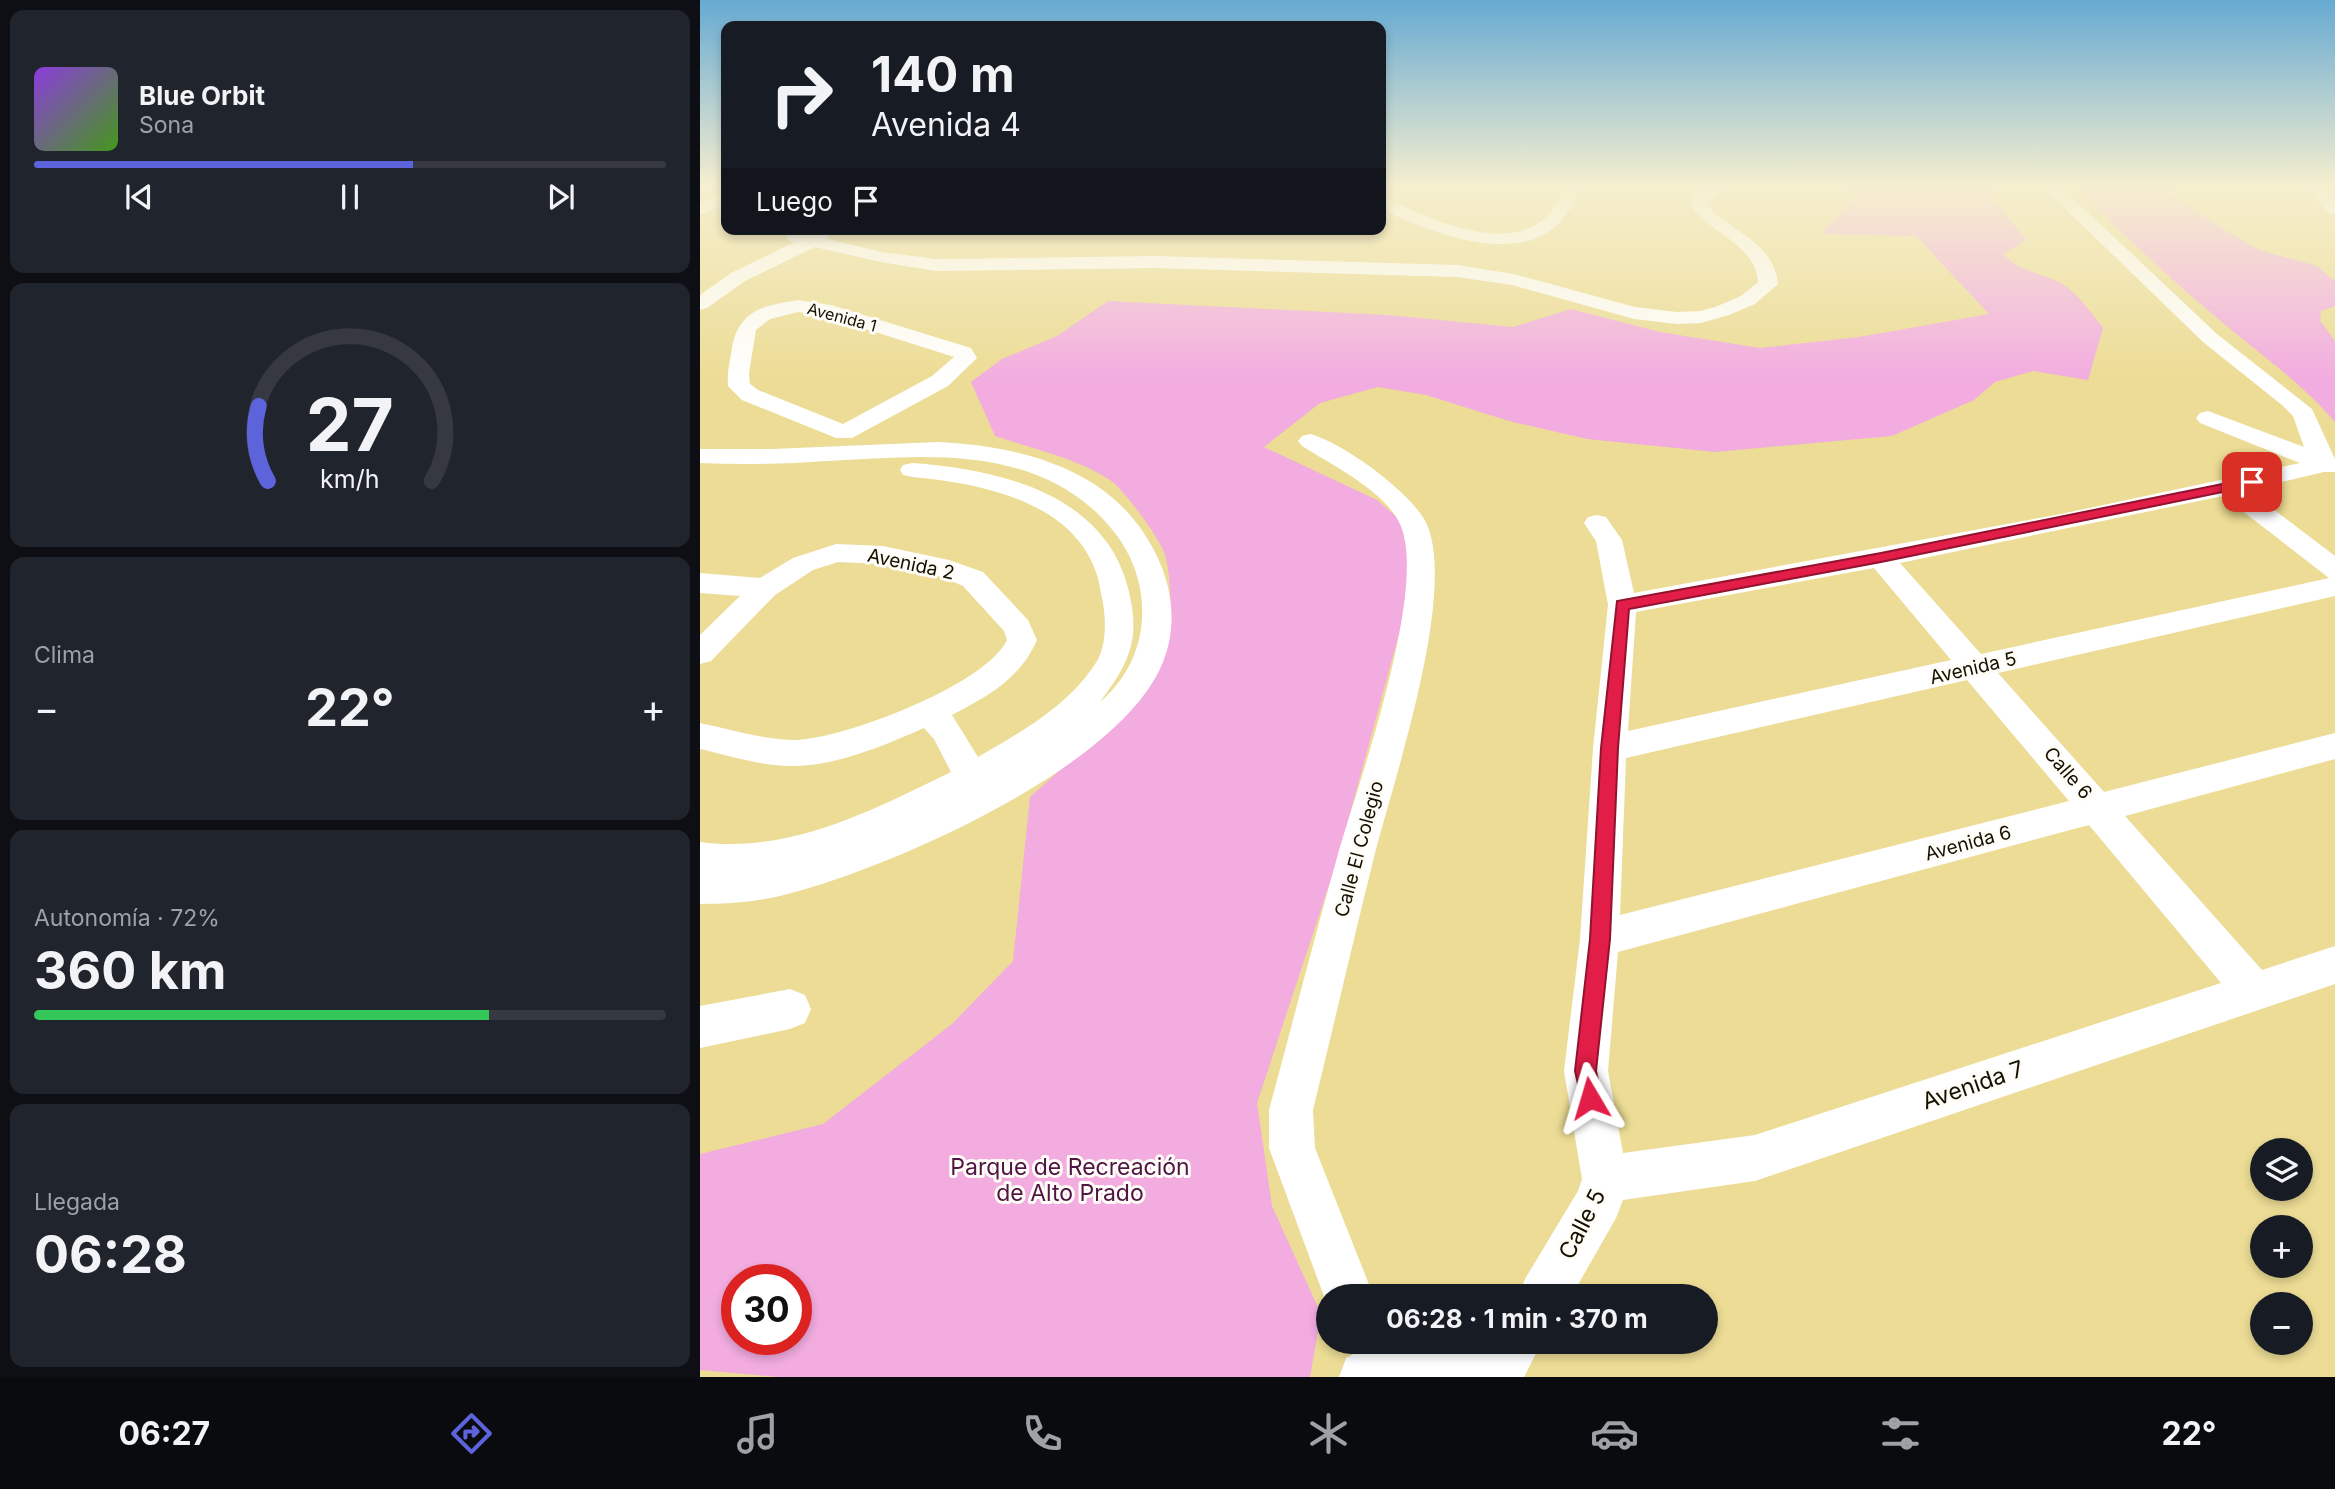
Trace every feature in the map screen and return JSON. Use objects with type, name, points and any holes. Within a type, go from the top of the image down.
[{"type":"street","points":[[700,287],[767,251]]},
{"type":"street","points":[[700,304],[781,251]]},
{"type":"street","points":[[874,251],[936,265],[1155,262],[1457,271],[1514,280],[1652,317],[1701,317],[1748,300],[1768,284],[1765,260],[1753,251]]},
{"type":"street","points":[[2119,251],[2210,338],[2304,414],[2329,466]]},
{"type":"street","name":"Avenida 1","points":[[810,306],[966,355],[965,361],[940,381],[835,453],[743,391],[738,373],[746,329],[750,323],[769,313],[810,306]]},
{"type":"street","points":[[2208,418],[2329,466]]},
{"type":"street","name":"Calle El Colegio","points":[[1310,441],[1372,482],[1402,507],[1416,531],[1420,562],[1412,646],[1291,1110],[1292,1148],[1344,1284]]},
{"type":"street","points":[[700,456],[940,450],[1024,462],[1066,481],[1104,505],[1133,536],[1144,556],[1156,601],[1153,649],[1140,677],[1121,700],[1089,729],[1013,782],[976,787],[905,810],[851,834],[790,853],[742,861],[700,858]]},
{"type":"street","points":[[700,476],[835,453],[902,470],[949,472],[1019,490],[1049,503],[1077,523],[1098,551],[1114,581],[1120,632],[1111,665],[1100,681],[1067,716],[1004,758],[976,787],[888,842],[784,879],[735,887],[700,887]]},
{"type":"street","points":[[1622,605],[1881,557],[2329,466]]},
{"type":"street","points":[[2229,488],[2335,570]]},
{"type":"street","name":"Calle 5","points":[[1551,1284],[1599,1201],[1605,1179],[1586,1071],[1600,939],[1610,748],[1622,605],[1608,540],[1597,523]]},
{"type":"street","name":"Avenida 2","points":[[700,653],[765,589],[803,564],[851,551],[949,569],[973,579],[1018,626],[1022,640],[1016,655],[1002,670],[930,712],[846,743],[797,753],[700,736]]},
{"type":"street","name":"Calle 6","points":[[1881,557],[2253,990]]},
{"type":"street","points":[[700,583],[765,589]]},
{"type":"street","name":"Avenida 5","points":[[1610,748],[2335,586]]},
{"type":"street","points":[[930,712],[946,730],[976,787]]},
{"type":"street","name":"Avenida 6","points":[[1600,939],[2335,746]]},
{"type":"street","name":"Avenida 7","points":[[1605,1179],[1755,1158],[2253,990],[2335,965]]},
{"type":"street","points":[[700,1027],[790,1009]]},
{"type":"street","points":[[1370,1363],[1425,1353],[1449,1357],[1472,1366],[1485,1377]]},
{"type":"street","points":[[1495,1377],[1509,1354]]},
{"type":"green space","name":"Parque de Recreación de Alto Prado","points":[[1930,251],[2008,251],[2003,254],[2016,265],[2067,287],[2103,328],[2088,380],[2033,371],[1995,382],[1974,400],[1892,436],[1715,452],[1587,439],[1509,421],[1426,395],[1378,387],[1320,403],[1264,447],[1377,500],[1398,518],[1409,546],[1405,612],[1337,861],[1257,1103],[1272,1206],[1316,1303],[1316,1343],[1310,1377],[779,1377],[700,1370],[700,1154],[823,1124],[952,1024],[1013,961],[1030,797],[1116,717],[1146,682],[1164,652],[1170,608],[1167,563],[1161,545],[1140,514],[1116,485],[1097,472],[995,436],[971,382],[1002,359],[1057,336],[1108,301],[1388,315],[1513,327],[1571,309],[1660,332],[1760,348],[1859,337],[1989,314]]},
{"type":"green space","points":[[2142,251],[2264,251],[2317,266],[2335,281],[2335,306],[2321,311],[2320,321],[2335,341],[2335,422],[2295,382]]},
{"type":"route","points":[[1590,1098],[1586,1071],[1600,939],[1610,748],[1622,605],[1881,557],[2252,482]]}]
